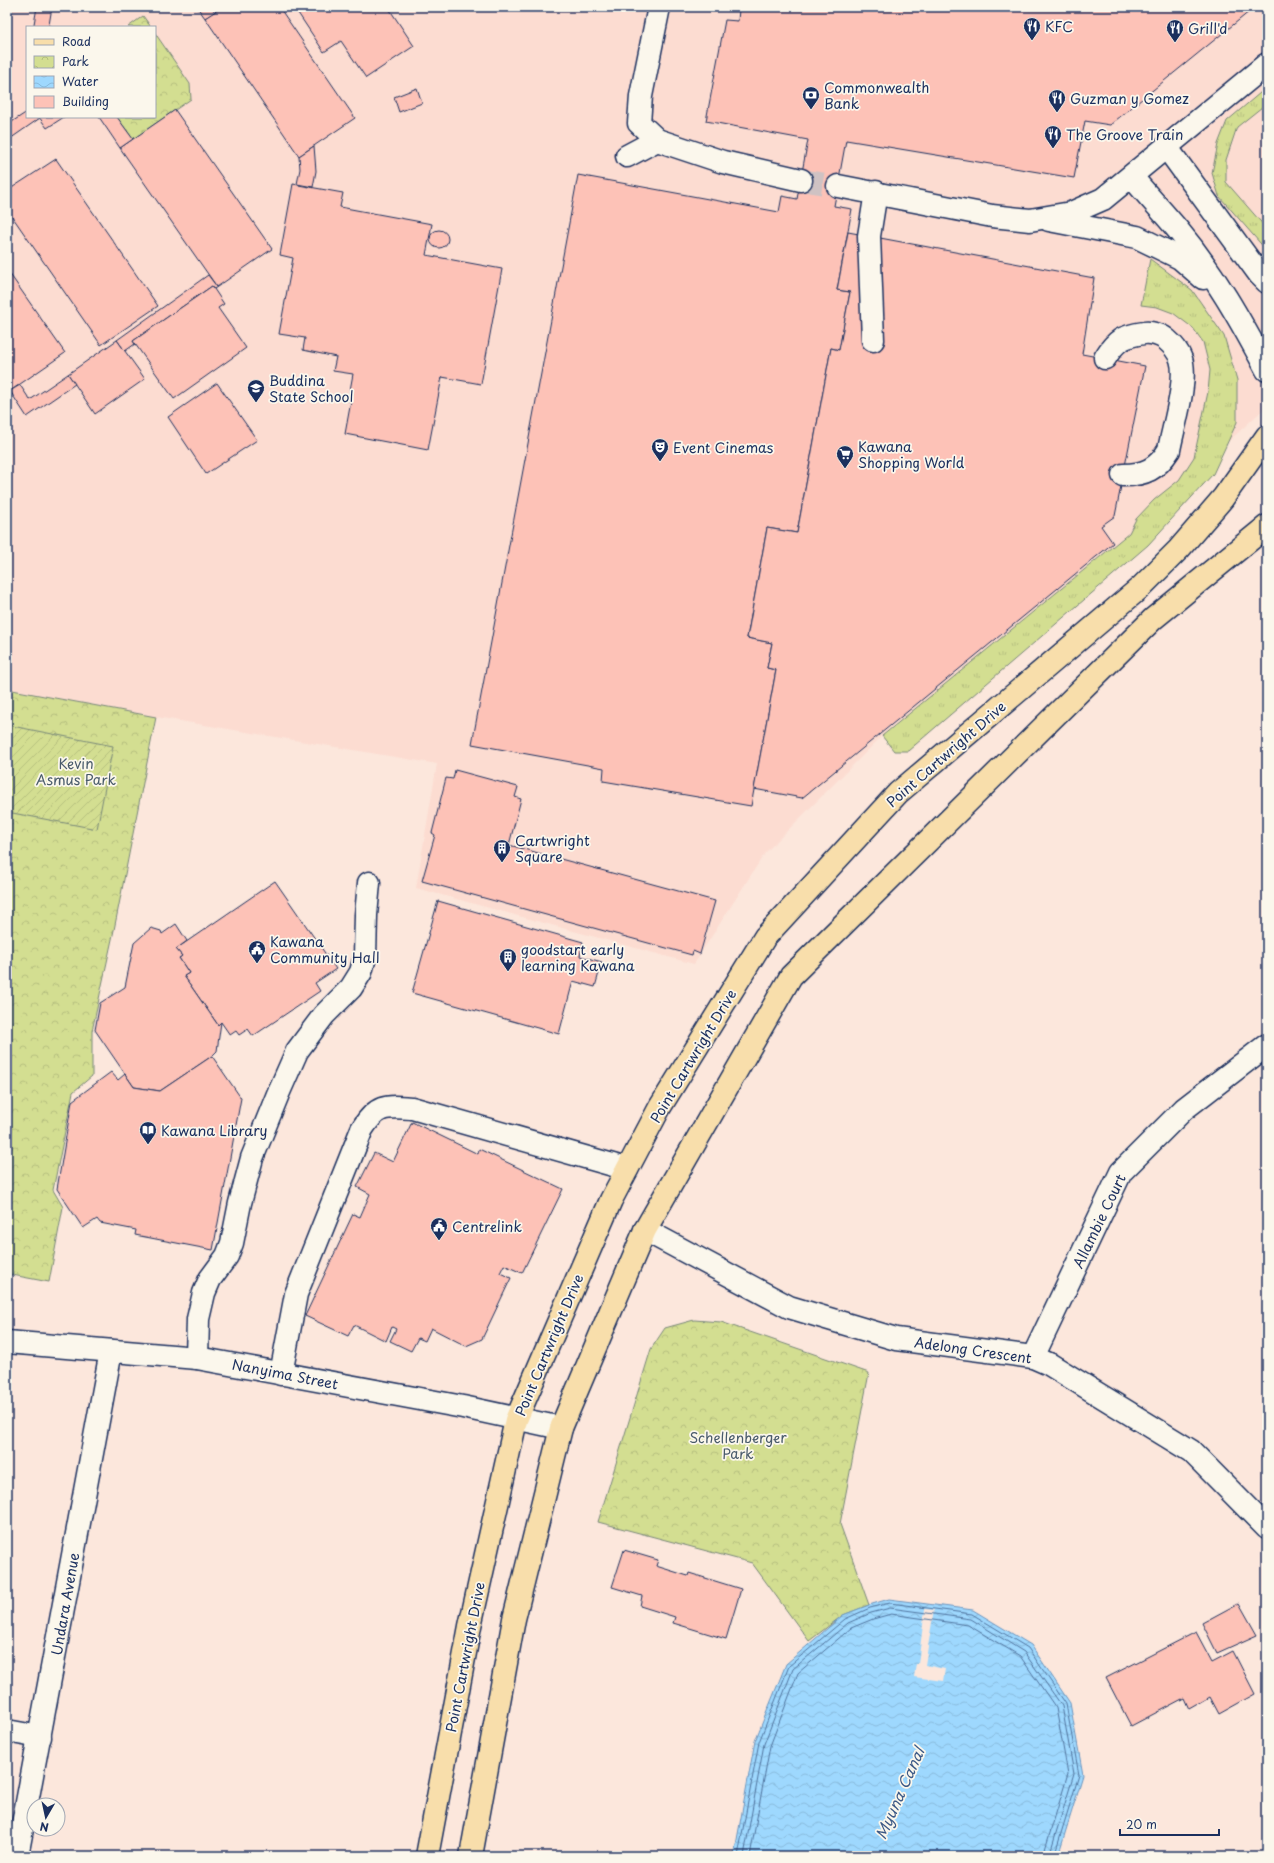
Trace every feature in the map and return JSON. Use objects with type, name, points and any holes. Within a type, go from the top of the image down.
[{"type":"main road","name":"Point Cartwright Drive","points":[[427,1856],[470,1626],[516,1420],[611,1200],[660,1108],[765,937],[898,793],[1141,587],[1174,555],[1223,498],[1267,436]]},
{"type":"main road","points":[[471,1856],[514,1619],[561,1428],[646,1230],[791,976],[1153,619],[1267,526]]},
{"type":"street","points":[[659,7],[641,96],[640,123],[657,140],[723,162],[801,180]]},
{"type":"street","points":[[838,186],[876,192],[992,216],[1030,220],[1071,213],[1103,199],[1132,177],[1267,64]]},
{"type":"street","points":[[627,156],[657,140]]},
{"type":"street","points":[[1167,148],[1260,275],[1267,282]]},
{"type":"street","points":[[1132,177],[1179,231],[1224,295],[1267,370]]},
{"type":"street","points":[[874,340],[869,236],[876,192]]},
{"type":"street","points":[[1043,218],[1137,237],[1180,258],[1224,295]]},
{"type":"street","points":[[1106,358],[1112,346],[1127,336],[1147,332],[1163,337],[1174,346],[1181,359],[1182,384],[1169,450],[1163,460],[1144,474],[1123,475]]},
{"type":"street","points":[[197,1358],[198,1319],[204,1293],[210,1279],[226,1256],[232,1243],[240,1203],[252,1158],[278,1094],[297,1050],[324,1015],[350,988],[361,972],[365,957],[366,915],[369,883]]},
{"type":"street","name":"Allambie Court","points":[[1033,1357],[1121,1172],[1184,1109],[1267,1045]]},
{"type":"street","points":[[281,1374],[296,1294],[362,1129],[371,1114],[390,1106],[412,1108],[627,1169]]},
{"type":"street","name":"Adelong Crescent","points":[[646,1230],[789,1307],[896,1339],[1033,1357],[1049,1364],[1191,1451],[1267,1528]]},
{"type":"street","name":"Nanyima Street","points":[[7,1342],[197,1358],[463,1407],[516,1420],[561,1428]]},
{"type":"street","name":"Undara Avenue","points":[[17,1856],[111,1351]]},
{"type":"street","points":[[7,1731],[40,1737]]},
{"type":"shaded area","points":[[7,7],[1267,7],[1267,406],[1129,533],[882,736],[765,853],[694,964],[416,888],[437,764],[156,717],[7,689]]},
{"type":"green space","points":[[143,16],[150,26],[129,26]]},
{"type":"green space","points":[[156,34],[190,84],[191,99],[133,139],[118,118],[156,118]]},
{"type":"green space","points":[[1267,87],[1267,103],[1237,127],[1226,160],[1226,182],[1267,229],[1267,251],[1219,196],[1212,173],[1218,144],[1227,121]]},
{"type":"green space","points":[[1150,259],[1192,290],[1224,336],[1237,380],[1237,422],[1213,474],[1148,545],[908,751],[894,751],[882,736],[1129,533],[1136,519],[1154,500],[1179,480],[1194,457],[1208,392],[1210,370],[1203,342],[1193,328],[1173,313],[1157,307],[1141,305]]},
{"type":"green space","name":"Kevin Asmus Park","points":[[7,689],[156,717],[114,930],[92,1031],[92,1076],[73,1092],[53,1190],[63,1207],[49,1282],[7,1274]]},
{"type":"green space","points":[[7,725],[113,746],[97,829],[7,812]]},
{"type":"green space","name":"Schellenberger Park","points":[[694,1320],[721,1322],[869,1373],[840,1524],[869,1605],[843,1615],[809,1641],[752,1563],[598,1522],[651,1349],[665,1328]]},
{"type":"water","name":"Myuna Canal","points":[[889,1599],[973,1610],[1031,1645],[1070,1703],[1083,1775],[1058,1856],[734,1856],[755,1741],[786,1664],[843,1615]]},
{"type":"pier","points":[[925,1609],[934,1610],[925,1665],[945,1669],[943,1681],[914,1677],[916,1664],[918,1664]]},
{"type":"building","points":[[37,7],[52,7],[50,26],[35,26],[34,24]]},
{"type":"building","points":[[197,7],[211,7],[215,12],[205,18]]},
{"type":"building","points":[[222,7],[279,7],[355,118],[299,156],[205,18]]},
{"type":"building","points":[[294,7],[388,7],[414,46],[366,78],[341,41],[324,52]]},
{"type":"building","points":[[747,7],[1255,7],[1110,125],[1085,121],[1074,178],[846,140],[834,206],[852,209],[837,290],[850,292],[839,350],[831,348],[797,533],[767,528],[747,638],[772,643],[767,668],[776,670],[751,806],[603,781],[604,768],[472,744],[578,175],[779,212],[782,196],[797,199],[808,140],[706,121],[725,20],[738,21],[739,9]]},
{"type":"building","points":[[417,88],[422,103],[399,112],[394,97]]},
{"type":"building","points":[[175,110],[272,249],[217,287],[120,148]]},
{"type":"building","points":[[26,113],[26,118],[40,118],[7,141],[7,125]]},
{"type":"building","points":[[40,118],[62,118],[47,128]]},
{"type":"building","points":[[100,118],[118,118],[133,139],[120,148]]},
{"type":"building","points":[[314,146],[316,171],[313,187],[297,184],[300,169],[299,156]]},
{"type":"building","points":[[56,159],[158,306],[101,345],[7,209],[7,191]]},
{"type":"building","points":[[293,184],[343,193],[340,207],[432,224],[426,255],[502,269],[481,384],[442,377],[428,450],[345,434],[351,401],[348,401],[353,374],[333,371],[336,357],[303,350],[305,338],[279,334],[293,258],[280,255]]},
{"type":"building","points":[[439,230],[445,233],[448,239],[445,245],[439,248],[433,245],[430,239],[433,233]]},
{"type":"building","points":[[848,232],[1094,278],[1082,354],[1145,366],[1115,516],[1101,526],[1113,543],[802,798],[754,789],[776,670],[767,668],[772,643],[747,638],[767,528],[797,533],[831,348],[839,350],[850,292],[837,290]]},
{"type":"building","points":[[7,270],[65,353],[10,391],[7,388]]},
{"type":"building","points":[[208,275],[217,287],[214,289],[212,286],[133,341],[135,344],[125,351],[117,340]]},
{"type":"building","points":[[212,286],[224,304],[218,308],[246,348],[174,399],[133,341]]},
{"type":"building","points":[[117,340],[145,379],[95,414],[68,374]]},
{"type":"building","points":[[68,374],[75,384],[27,417],[10,391],[20,385],[30,400]]},
{"type":"building","points":[[217,383],[257,440],[206,474],[168,417]]},
{"type":"building","name":"Cartwright Square","points":[[455,770],[518,787],[515,797],[521,799],[509,845],[715,901],[700,954],[693,951],[692,955],[422,881],[435,835],[432,833],[446,778],[453,779]]},
{"type":"building","name":"Kawana Community Hall","points":[[275,881],[336,969],[315,983],[320,991],[253,1036],[248,1029],[239,1035],[236,1031],[230,1035],[221,1022],[218,1025],[184,976],[189,973],[179,958],[182,956],[176,949]]},
{"type":"building","name":"goodstart early learning Kawana","points":[[438,901],[583,942],[580,956],[602,962],[595,987],[573,981],[559,1034],[412,993]]},
{"type":"building","points":[[176,924],[187,941],[176,949],[182,956],[179,958],[189,973],[184,976],[218,1025],[221,1022],[217,1051],[212,1056],[160,1091],[134,1087],[95,1030],[100,1003],[125,987],[134,943],[151,928],[161,931],[162,934]]},
{"type":"building","name":"Kawana Library","points":[[212,1056],[241,1098],[213,1250],[135,1235],[136,1230],[100,1223],[97,1219],[83,1228],[57,1189],[72,1101],[111,1072],[118,1080],[125,1074],[134,1087],[160,1091]]},
{"type":"building","name":"Centrelink","points":[[412,1122],[478,1154],[479,1149],[563,1189],[522,1273],[504,1265],[500,1273],[511,1278],[482,1339],[466,1346],[431,1328],[425,1341],[418,1338],[411,1351],[390,1341],[396,1329],[392,1327],[386,1341],[354,1325],[348,1336],[305,1316],[353,1214],[360,1217],[370,1194],[357,1187],[374,1153],[393,1162]]},
{"type":"building","points":[[624,1550],[658,1560],[656,1566],[688,1576],[689,1573],[741,1589],[726,1639],[673,1623],[675,1617],[640,1606],[642,1596],[612,1587]]},
{"type":"building","points":[[1239,1603],[1257,1635],[1217,1653],[1202,1623]]},
{"type":"building","points":[[1196,1632],[1212,1662],[1233,1651],[1255,1694],[1219,1714],[1210,1697],[1189,1709],[1184,1698],[1131,1726],[1106,1678]]},
{"type":"tunnel","points":[[801,180],[838,186]]},
{"type":"place","name":"KFC","points":[[1032,41]]},
{"type":"place","name":"Grill'd","points":[[1175,43]]},
{"type":"place","name":"Commonwealth Bank","points":[[811,110]]},
{"type":"place","name":"Guzman y Gomez","points":[[1057,113]]},
{"type":"place","name":"The Groove Train","points":[[1053,149]]},
{"type":"place","name":"Buddina State School","points":[[256,403]]},
{"type":"place","name":"Event Cinemas","points":[[660,462]]},
{"type":"place","name":"Kawana Shopping World","points":[[845,469]]},
{"type":"place","name":"Cartwright Square","points":[[502,863]]},
{"type":"place","name":"Kawana Community Hall","points":[[257,964]]},
{"type":"place","name":"goodstart early learning Kawana","points":[[508,972]]},
{"type":"place","name":"Kawana Library","points":[[148,1145]]},
{"type":"place","name":"Centrelink","points":[[439,1241]]}]
